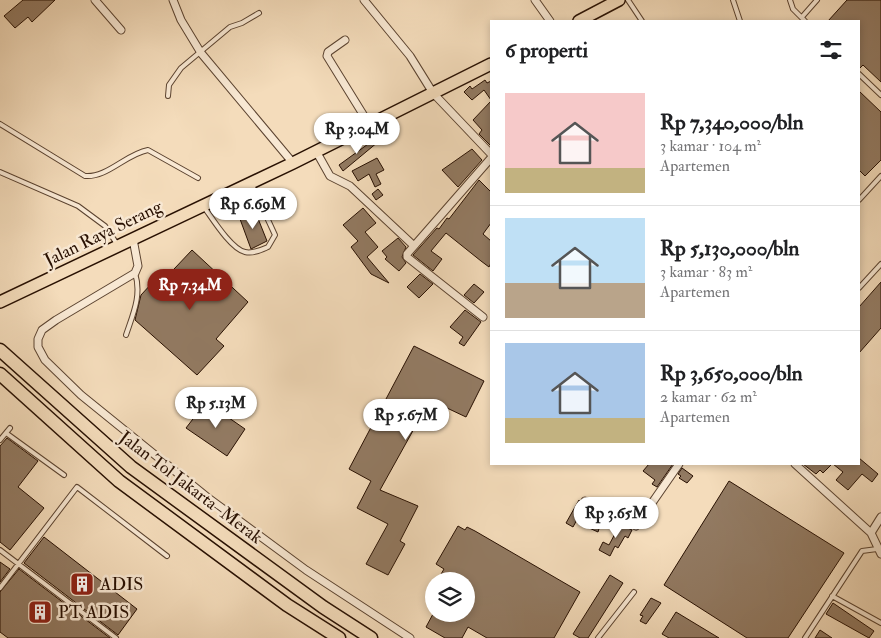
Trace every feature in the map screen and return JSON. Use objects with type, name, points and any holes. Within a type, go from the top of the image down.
[{"type":"highway","points":[[580,20],[619,0]]},
{"type":"highway","name":"Jalan Raya Serang","points":[[0,302],[293,163],[490,65]]},
{"type":"highway","name":"Jalan Tol Jakarta–Merak","points":[[0,350],[131,467],[323,607],[371,638]]},
{"type":"highway","name":"Jalan Tol Jakarta–Merak","points":[[0,374],[120,481],[287,605],[339,638]]},
{"type":"street","points":[[95,0],[121,30]]},
{"type":"street","points":[[173,0],[180,20],[201,53],[293,163]]},
{"type":"street","points":[[364,0],[410,56],[434,93],[490,153]]},
{"type":"street","points":[[535,0],[549,20]]},
{"type":"street","points":[[345,40],[326,56],[369,124]]},
{"type":"street","points":[[316,151],[330,176],[350,186],[413,245]]},
{"type":"street","points":[[483,317],[407,257],[413,245],[490,159]]},
{"type":"street","points":[[133,239],[138,266],[135,273],[42,330],[38,339],[38,347],[45,360],[81,395],[207,497],[306,570],[410,638]]},
{"type":"street","points":[[585,501],[636,526],[678,465]]},
{"type":"street","points":[[796,465],[871,533],[879,552]]},
{"type":"street","points":[[871,533],[881,518]]},
{"type":"lane","points":[[628,0],[641,20]]},
{"type":"lane","points":[[733,0],[740,20]]},
{"type":"lane","points":[[790,0],[793,9],[804,20]]},
{"type":"lane","points":[[802,17],[817,0]]},
{"type":"lane","points":[[168,96],[169,85],[174,75],[230,27],[242,23],[259,13]]},
{"type":"lane","points":[[860,75],[881,95]]},
{"type":"lane","points":[[0,124],[85,176],[95,176],[127,158],[148,150],[198,178]]},
{"type":"lane","points":[[0,172],[78,206],[105,226],[118,246]]},
{"type":"lane","points":[[860,199],[881,176]]},
{"type":"lane","points":[[202,205],[225,236],[240,250],[252,252],[268,247],[276,235],[250,182]]},
{"type":"lane","points":[[860,287],[881,264]]},
{"type":"lane","points":[[126,335],[136,305],[138,282],[135,273]]},
{"type":"lane","points":[[0,440],[10,428]]},
{"type":"lane","points":[[6,433],[64,475]]},
{"type":"lane","points":[[0,588],[77,487],[167,556]]},
{"type":"lane","points":[[0,550],[116,638]]},
{"type":"lane","points":[[805,638],[862,551],[879,552]]},
{"type":"lane","points":[[598,638],[634,592]]},
{"type":"lane","points":[[832,596],[881,623]]},
{"type":"building","points":[[23,0],[55,0],[32,22],[28,17],[15,28],[4,16]]},
{"type":"building","points":[[847,0],[881,0],[881,82],[863,65],[860,68],[860,20],[829,20]]},
{"type":"building","points":[[485,80],[487,83],[490,82],[490,99],[484,90],[472,100],[464,92],[470,86],[472,89]]},
{"type":"building","points":[[860,92],[881,112],[881,160],[865,176],[860,171]]},
{"type":"building","points":[[490,102],[490,145],[479,134],[482,130],[473,120]]},
{"type":"building","points":[[375,139],[378,142],[343,171],[339,165]]},
{"type":"building","points":[[472,149],[482,160],[458,187],[442,170]]},
{"type":"building","points":[[377,158],[384,170],[376,174],[381,184],[375,187],[369,174],[358,181],[352,171]]},
{"type":"building","points":[[479,180],[490,191],[490,224],[483,234],[490,240],[489,267],[446,233],[431,251],[442,259],[433,271],[413,255],[437,228],[439,229],[447,218],[449,219]]},
{"type":"building","points":[[378,189],[383,195],[376,200],[372,194]]},
{"type":"building","points":[[363,208],[376,223],[365,232],[378,247],[367,257],[389,283],[371,274],[351,247],[358,241],[343,225]]},
{"type":"building","points":[[255,211],[267,241],[251,249],[240,219]]},
{"type":"building","points":[[398,238],[406,247],[402,257],[406,263],[399,271],[385,259],[387,257],[382,251]]},
{"type":"building","points":[[192,250],[248,302],[216,339],[224,346],[197,375],[135,320],[141,295],[153,282],[158,286]]},
{"type":"building","points":[[420,274],[433,284],[419,298],[407,287]]},
{"type":"building","points":[[881,282],[881,328],[860,352],[860,306]]},
{"type":"building","points":[[474,284],[484,292],[474,303],[464,295]]},
{"type":"building","points":[[465,310],[481,322],[464,346],[459,343],[463,337],[450,327]]},
{"type":"building","points":[[414,346],[484,381],[466,417],[430,400],[380,490],[418,506],[400,541],[405,544],[388,575],[366,564],[388,524],[357,508],[371,481],[349,469]]},
{"type":"building","points":[[206,402],[245,429],[227,456],[186,428]]},
{"type":"building","points":[[7,438],[38,461],[18,487],[44,508],[10,550],[0,542],[0,446]]},
{"type":"building","points":[[860,459],[878,474],[872,482],[862,474],[848,490],[836,480],[843,472],[834,465],[860,465]]},
{"type":"building","points":[[648,465],[672,465],[657,487],[652,484],[655,480],[643,471]]},
{"type":"building","points":[[804,465],[831,465],[823,473],[820,470],[816,474]]},
{"type":"building","points":[[682,468],[693,476],[687,483],[679,478],[681,476],[678,474]]},
{"type":"building","points":[[729,481],[844,553],[788,638],[747,638],[664,585]]},
{"type":"building","points":[[579,500],[583,506],[603,516],[598,532],[587,527],[590,521],[579,516],[573,527],[566,523]]},
{"type":"building","points":[[615,522],[632,530],[628,538],[625,536],[618,548],[615,546],[610,556],[599,550],[603,542],[609,545],[617,530],[612,528]]},
{"type":"building","points":[[458,526],[465,530],[467,527],[580,592],[554,638],[487,638],[468,627],[462,638],[445,638],[426,627],[429,622],[475,622],[475,572],[442,572],[444,569],[436,564]]},
{"type":"building","name":"ADIS","points":[[44,537],[137,609],[118,635],[24,563]]},
{"type":"building","points":[[0,562],[10,569],[0,582]]},
{"type":"building","name":"PT ADIS","points":[[19,569],[110,638],[8,638],[0,632],[0,592]]},
{"type":"building","points":[[610,575],[623,583],[588,638],[580,638],[573,634]]},
{"type":"building","points":[[651,598],[661,603],[646,624],[640,621],[643,616],[640,615]]},
{"type":"building","points":[[833,603],[874,631],[869,638],[826,614]]},
{"type":"building","points":[[676,612],[719,638],[669,638],[662,634]]},
{"type":"building","points":[[820,630],[832,638],[815,638]]},
{"type":"place","name":"ADIS","points":[[82,584]]},
{"type":"place","name":"PT ADIS","points":[[40,612]]}]
